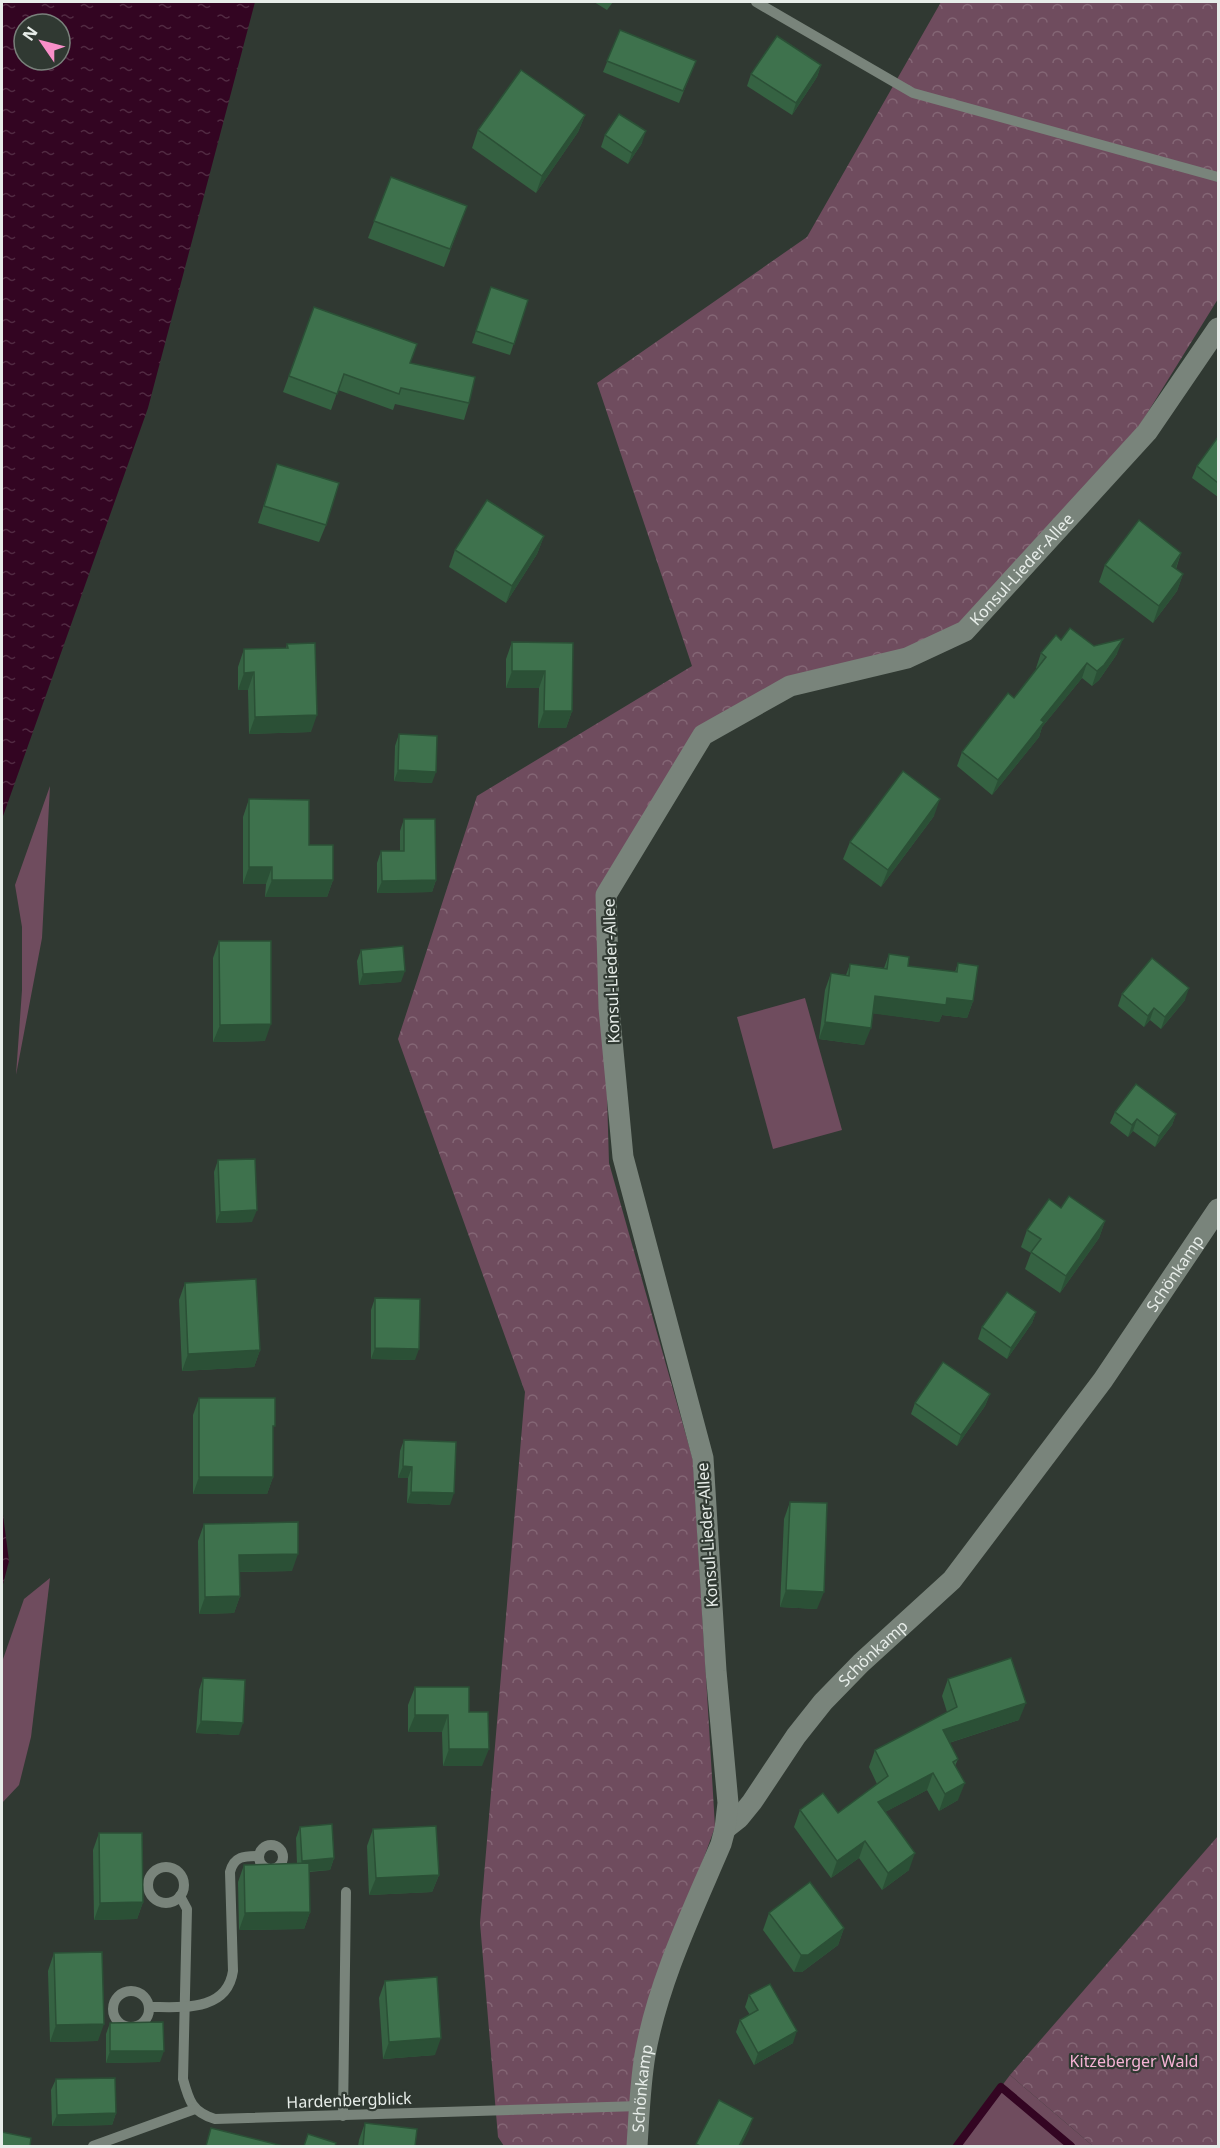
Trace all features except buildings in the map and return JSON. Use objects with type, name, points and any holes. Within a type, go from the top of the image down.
[{"type":"street","name":"Konsul-Lieder-Allee","points":[[725,1829],[728,1803],[716,1671],[703,1458],[623,1157],[609,1008],[606,895],[704,735],[790,686],[907,658],[965,631],[1148,432],[1218,328]]},
{"type":"street","name":"Schönkamp","points":[[637,2146],[645,2055],[655,2015],[669,1971],[725,1829],[752,1802],[796,1736],[823,1702],[861,1663],[952,1580],[1103,1380],[1218,1209]]},
{"type":"lane","points":[[756,2],[913,93],[1218,177]]},
{"type":"lane","points":[[150,2007],[201,2005],[213,2000],[226,1990],[231,1982],[233,1971],[230,1872],[232,1863],[238,1858],[258,1856]]},
{"type":"lane","points":[[343,2116],[346,1892]]},
{"type":"lane","points":[[93,2146],[195,2109],[188,2097],[183,2079],[187,1909],[180,1896]]},
{"type":"lane","name":"Hardenbergblick","points":[[195,2109],[202,2115],[215,2118],[640,2106]]},
{"type":"green space","points":[[941,2],[1218,2],[1218,299],[1138,428],[959,624],[901,651],[699,732],[601,893],[609,1163],[693,1460],[715,1827],[654,1996],[631,2146],[504,2146],[498,2137],[480,1923],[525,1392],[398,1039],[477,796],[692,666],[597,383],[807,237]]},
{"type":"green space","points":[[50,786],[42,938],[16,1075],[22,990],[22,927],[15,885]]},
{"type":"green space","points":[[805,998],[842,1130],[773,1149],[737,1017]]},
{"type":"green space","points":[[50,1578],[31,1737],[19,1785],[2,1803],[2,1662],[24,1599]]},
{"type":"green space","name":"Kitzeberger Wald","points":[[1218,1836],[1218,2146],[1093,2146],[1010,2075]]},
{"type":"green space","points":[[1010,2075],[1093,2146],[957,2146]]},
{"type":"water","points":[[2,2],[255,2],[148,408],[2,819]]},
{"type":"water","points":[[2,1507],[9,1561],[2,1588]]},
{"type":"waterway","points":[[957,2146],[1001,2087],[1071,2146]]}]
